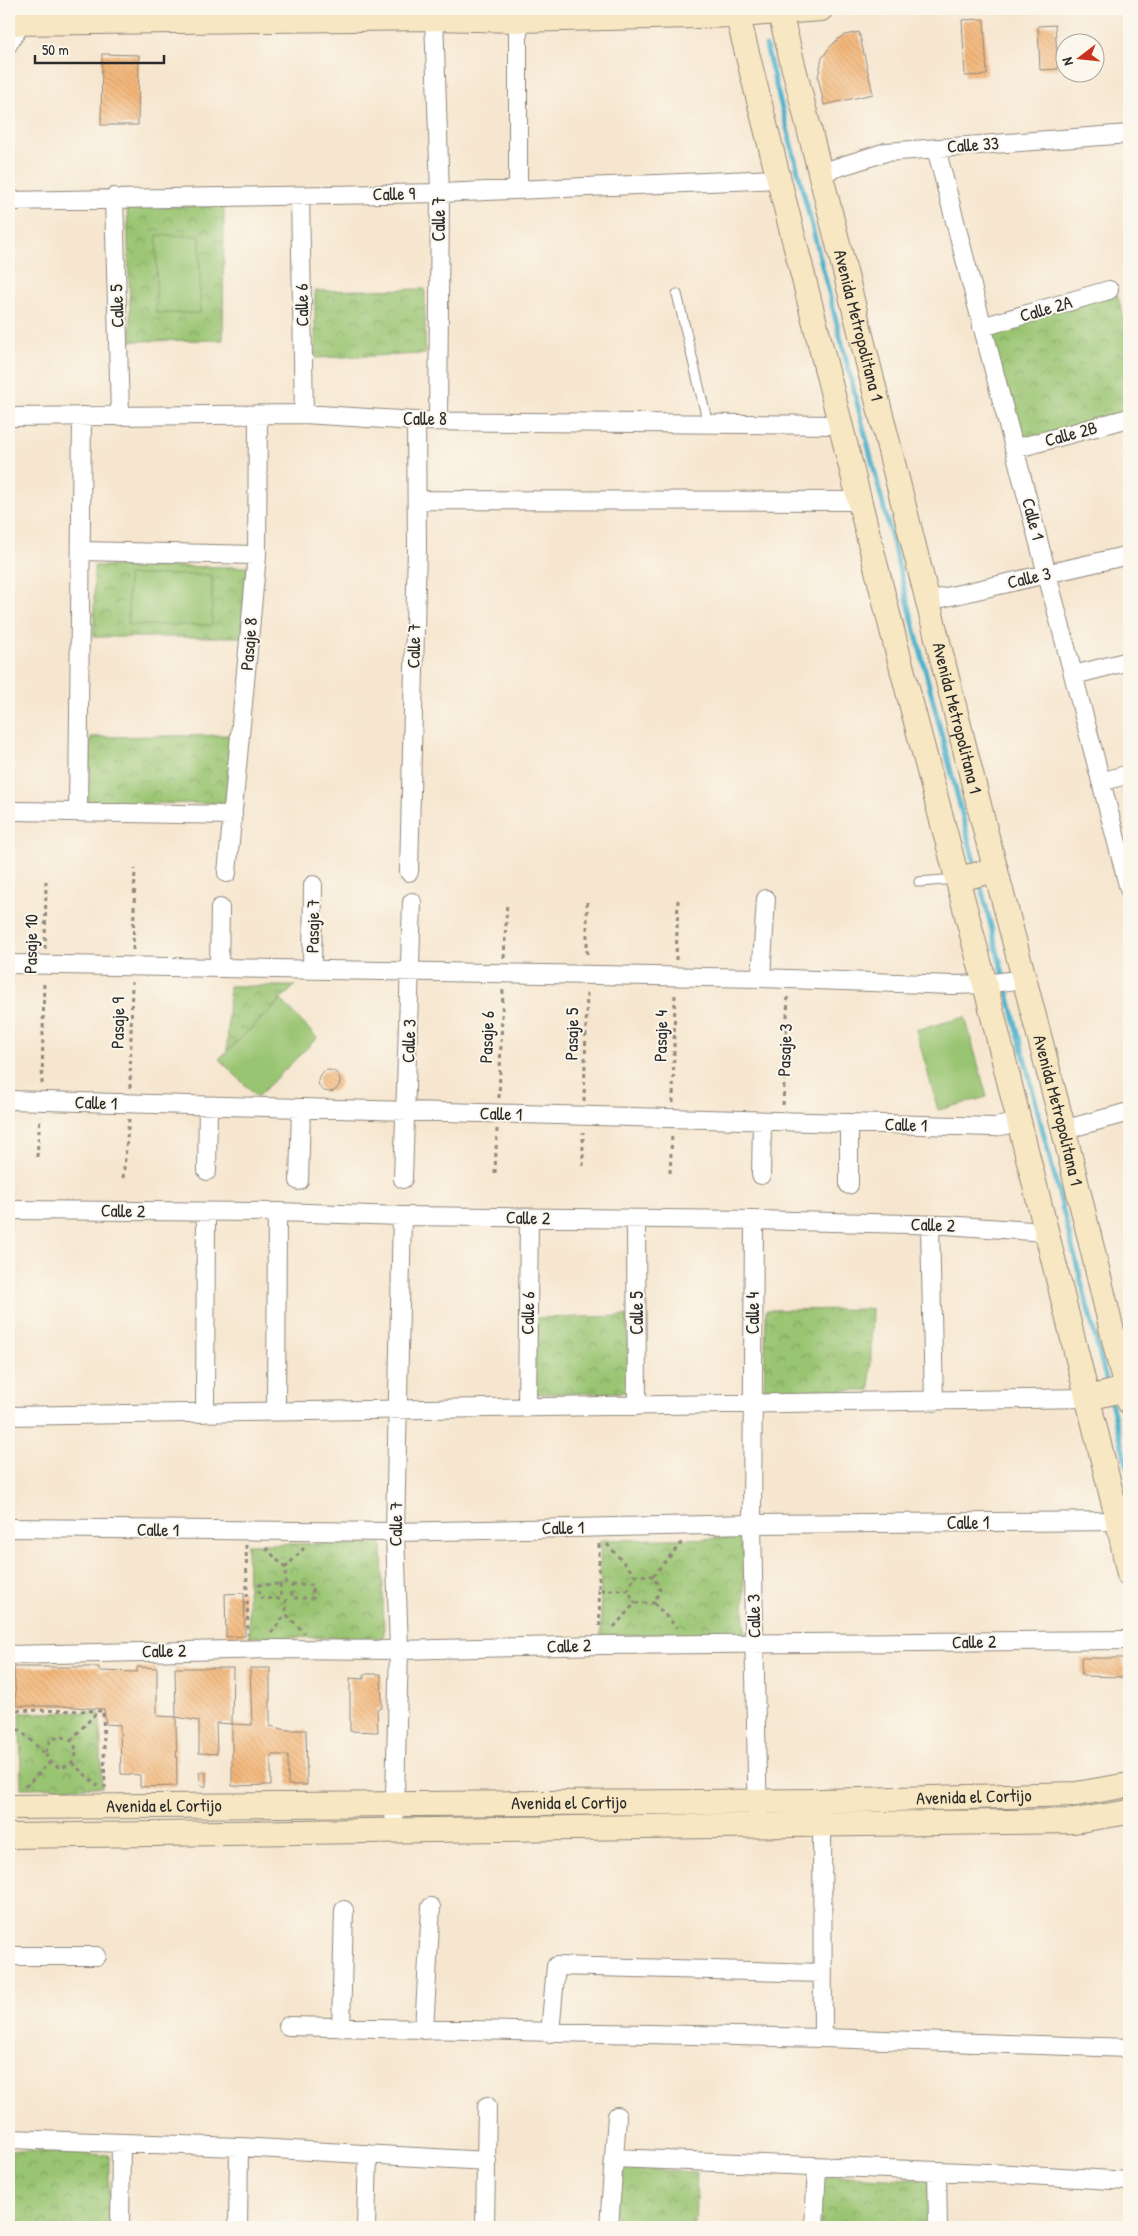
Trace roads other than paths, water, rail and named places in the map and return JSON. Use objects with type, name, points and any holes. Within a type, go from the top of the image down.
[{"type":"street","points":[[18,23],[434,18],[518,20],[821,9]]},
{"type":"street","name":"Avenida Metropolitana 1","points":[[780,10],[929,601],[977,874],[988,984],[1019,1123],[1046,1232],[1111,1395]]},
{"type":"street","name":"Avenida Metropolitana 1","points":[[737,12],[896,646],[977,874],[1020,979],[1064,1130],[1111,1395],[1118,1521],[1129,1576]]},
{"type":"street","name":"Calle 7","points":[[434,18],[440,193],[438,419]]},
{"type":"street","points":[[518,20],[518,190]]},
{"type":"street","name":"Calle 33","points":[[820,173],[886,152],[1129,134]]},
{"type":"street","name":"Calle 1","points":[[936,148],[1129,887]]},
{"type":"street","name":"Calle 9","points":[[9,201],[114,197],[440,193],[780,179]]},
{"type":"street","name":"Calle 6","points":[[300,196],[304,414]]},
{"type":"street","name":"Calle 5","points":[[114,197],[120,416]]},
{"type":"street","name":"Calle 2A","points":[[982,327],[1109,290]]},
{"type":"street","name":"Calle 8","points":[[9,417],[304,414],[416,421],[438,419],[841,425]]},
{"type":"street","name":"Pasaje 8","points":[[227,873],[257,554],[258,415]]},
{"type":"street","points":[[78,812],[82,416]]},
{"type":"street","name":"Calle 2B","points":[[1014,449],[1129,418]]},
{"type":"street","name":"Calle 7","points":[[409,872],[418,500],[416,421]]},
{"type":"street","points":[[418,500],[860,501]]},
{"type":"street","points":[[81,550],[257,554]]},
{"type":"street","name":"Calle 3","points":[[929,601],[1129,554]]},
{"type":"street","points":[[1074,675],[1129,660]]},
{"type":"street","points":[[1101,782],[1129,774]]},
{"type":"street","points":[[16,811],[233,815]]},
{"type":"street","name":"Pasaje 7","points":[[312,968],[313,884]]},
{"type":"street","points":[[761,978],[766,899]]},
{"type":"street","name":"Calle 3","points":[[403,1179],[412,902]]},
{"type":"street","points":[[219,967],[220,908]]},
{"type":"street","points":[[9,964],[312,968],[587,976],[676,976],[952,985],[988,984],[1020,979]]},
{"type":"street","name":"Calle 1","points":[[9,1100],[994,1127],[1019,1123]]},
{"type":"street","points":[[207,1171],[208,1106]]},
{"type":"street","points":[[299,1181],[301,1109]]},
{"type":"street","points":[[1064,1130],[1129,1112]]},
{"type":"street","points":[[761,1175],[762,1121]]},
{"type":"street","points":[[849,1185],[850,1123]]},
{"type":"street","name":"Calle 2","points":[[9,1210],[277,1212],[402,1216],[754,1220],[930,1225],[1046,1232]]},
{"type":"street","points":[[205,1413],[206,1212]]},
{"type":"street","points":[[276,1411],[277,1212]]},
{"type":"street","name":"Calle 7","points":[[394,1832],[399,1650],[395,1532],[402,1216]]},
{"type":"street","name":"Calle 6","points":[[527,1408],[529,1218]]},
{"type":"street","name":"Calle 5","points":[[636,1219],[637,1406]]},
{"type":"street","name":"Calle 4","points":[[752,1405],[754,1220]]},
{"type":"street","points":[[930,1225],[934,1402]]},
{"type":"street","points":[[9,1416],[934,1402],[1111,1395]]},
{"type":"street","name":"Calle 3","points":[[752,1405],[752,1524],[758,1826]]},
{"type":"street","name":"Calle 1","points":[[9,1528],[395,1532],[752,1524],[1118,1521]]},
{"type":"street","name":"Calle 2","points":[[9,1655],[248,1650],[399,1650],[604,1645],[1129,1640]]},
{"type":"street","name":"Avenida el Cortijo","points":[[16,1807],[395,1806],[758,1802],[1076,1794],[1129,1785]]},
{"type":"street","name":"Avenida el Cortijo","points":[[9,1836],[1074,1821],[1129,1812]]},
{"type":"street","points":[[822,1825],[823,2038]]},
{"type":"street","points":[[424,2030],[430,1907]]},
{"type":"street","points":[[341,2028],[344,1910]]},
{"type":"street","points":[[9,1956],[97,1956]]},
{"type":"street","points":[[550,2033],[556,1966],[823,1973]]},
{"type":"street","points":[[288,2026],[823,2038],[1129,2048]]},
{"type":"street","points":[[485,2227],[488,2162],[487,2106]]},
{"type":"street","points":[[609,2227],[616,2116]]},
{"type":"street","points":[[9,2139],[368,2154],[488,2162]]},
{"type":"street","points":[[120,2227],[121,2143]]},
{"type":"street","points":[[238,2227],[239,2148]]},
{"type":"street","points":[[366,2227],[368,2154]]},
{"type":"street","points":[[614,2158],[1129,2181]]},
{"type":"street","points":[[814,2227],[817,2167]]},
{"type":"street","points":[[937,2171],[938,2227]]},
{"type":"lane","points":[[9,51],[18,23]]},
{"type":"lane","points":[[677,294],[708,424]]},
{"type":"lane","points":[[919,882],[977,874]]},
{"type":"waterway","points":[[766,46],[976,869]]},
{"type":"waterway","points":[[979,879],[1108,1387]]},
{"type":"waterway","points":[[1110,1398],[1129,1474]]}]
